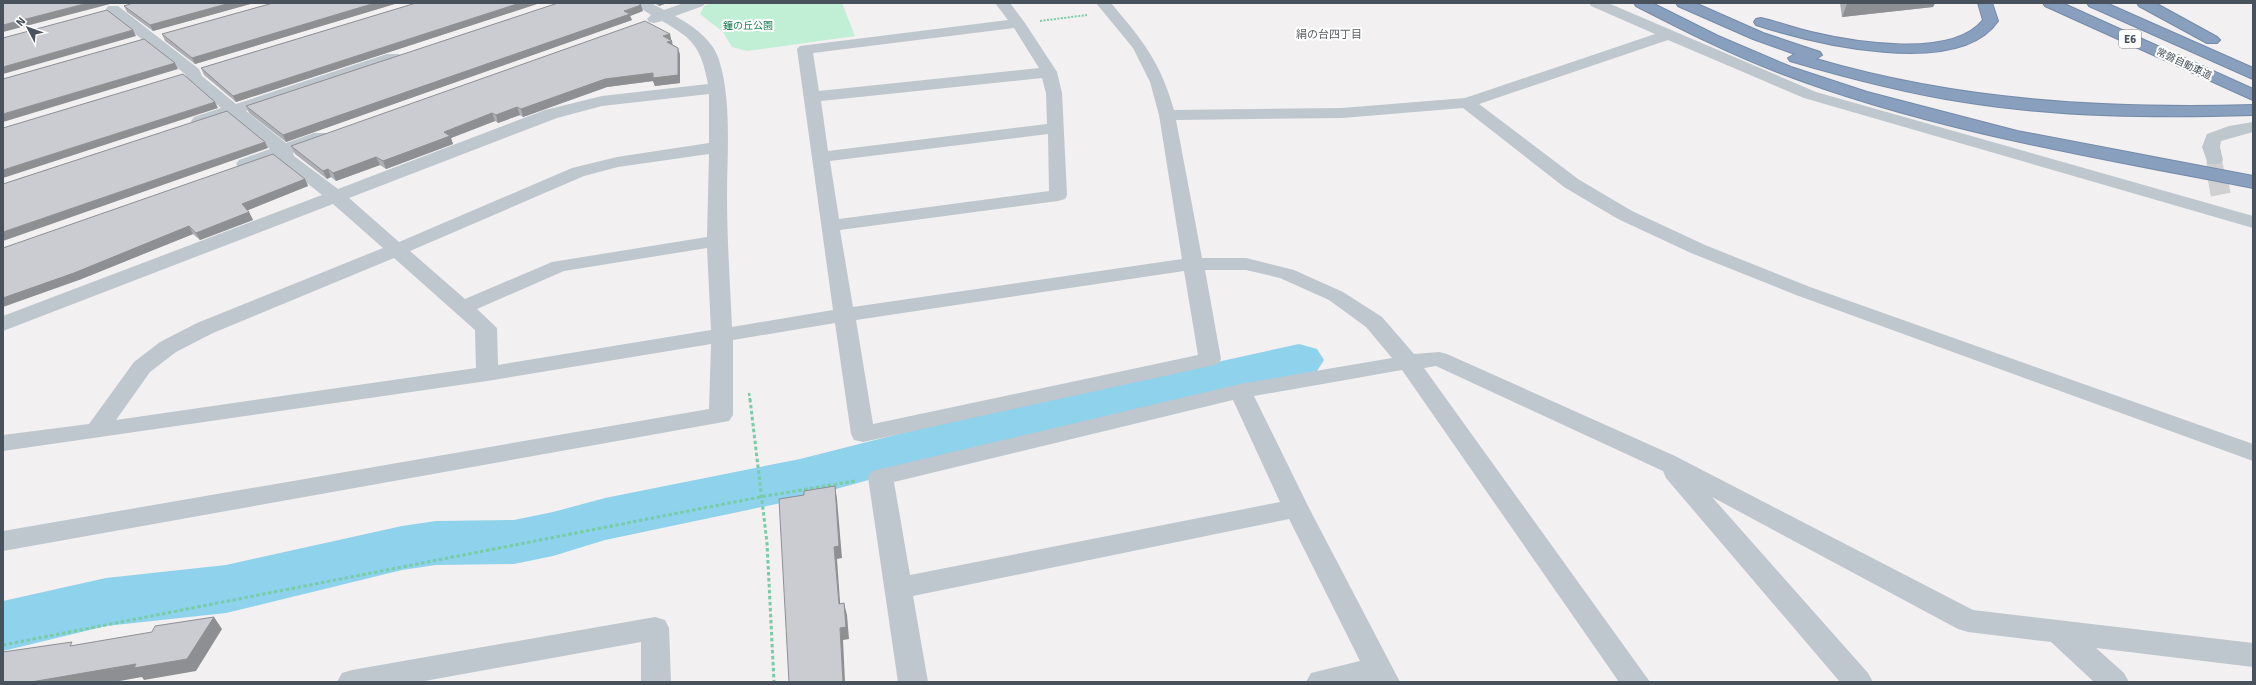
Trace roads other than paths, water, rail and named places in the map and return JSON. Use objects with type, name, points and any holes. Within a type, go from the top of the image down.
[{"type":"highway","points":[[1641,3],[1679,25],[1741,52],[1783,69],[1865,96],[2011,134],[2253,182]]},
{"type":"highway","points":[[1648,3],[1804,61],[1876,80],[1955,96],[2045,107],[2116,111],[2253,110]]},
{"type":"highway","points":[[1683,3],[1727,24],[1791,48],[1864,68],[1932,83],[2006,93],[2087,100],[2186,102],[2253,97]]},
{"type":"highway","points":[[1711,3],[1772,26],[1808,36],[1852,44],[1911,47],[1942,46],[1965,40],[1982,31],[1991,20],[1985,3]]},
{"type":"highway","name":"常磐自動車道","points":[[2050,3],[2253,97]]},
{"type":"highway","name":"常磐自動車道","points":[[2094,3],[2251,68]]},
{"type":"highway","points":[[2144,3],[2191,30],[2251,68]]},
{"type":"street","points":[[3,541],[721,415],[722,335],[717,241],[717,88],[711,59],[700,41],[684,27],[640,3]]},
{"type":"street","points":[[635,25],[698,3]]},
{"type":"street","points":[[830,226],[1058,195],[1054,93],[1049,72],[1018,23],[1002,3]]},
{"type":"street","points":[[1596,3],[1670,34],[1771,80],[1810,95],[2217,202],[2253,222]]},
{"type":"street","points":[[98,13],[130,5]]},
{"type":"street","points":[[1018,23],[805,49],[830,226],[863,434],[1210,359],[1167,115],[1158,82],[1140,46],[1107,7]]},
{"type":"street","points":[[113,9],[193,72],[194,78],[284,150],[285,158],[336,197],[486,328],[486,374]]},
{"type":"street","points":[[1167,115],[1342,113],[1467,103],[1670,34]]},
{"type":"street","points":[[182,127],[408,52]]},
{"type":"street","points":[[812,97],[1049,72]]},
{"type":"street","points":[[3,324],[551,114],[576,106],[602,101],[717,88]]},
{"type":"street","points":[[1467,103],[1571,183],[1626,215],[1698,249],[1803,291],[2253,453]]},
{"type":"street","points":[[2214,160],[2211,147],[2213,138],[2234,130],[2253,127]]},
{"type":"street","points":[[820,157],[1056,128]]},
{"type":"street","points":[[232,169],[336,132]]},
{"type":"street","points":[[96,431],[142,367],[168,347],[205,328],[396,250],[578,172],[598,166],[718,147]]},
{"type":"street","points":[[462,308],[559,266],[717,241]]},
{"type":"street","points":[[3,443],[96,431],[486,374],[844,315],[1193,264],[1246,264],[1287,274],[1336,296],[1374,322],[1408,362],[1635,682]]},
{"type":"street","points":[[913,682],[881,477],[1240,391],[1408,362],[1439,359],[1666,462],[1968,621],[2253,655]]},
{"type":"street","points":[[1240,391],[1296,508],[1382,676],[1321,682]]},
{"type":"street","points":[[1666,462],[1858,682]]},
{"type":"street","points":[[899,588],[1296,508]]},
{"type":"street","points":[[352,682],[655,628],[656,682]]},
{"type":"street","points":[[2060,632],[2114,682]]},
{"type":"waterway","points":[[3,626],[106,602],[226,589],[402,548],[436,543],[514,542],[553,534],[605,519],[800,479],[1041,415],[1176,388],[1299,360]]},
{"type":"tunnel","points":[[2214,160],[2217,176]]},
{"type":"tunnel","points":[[2217,175],[2221,196]]},
{"type":"district","name":"絹の台四丁目","points":[[1329,34]]},
{"type":"park label","name":"鐘の丘公園","points":[[748,26]]}]
